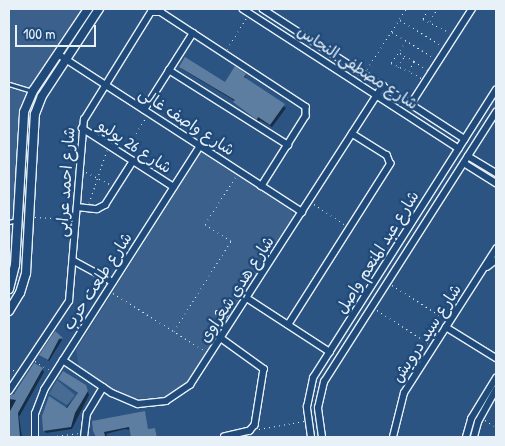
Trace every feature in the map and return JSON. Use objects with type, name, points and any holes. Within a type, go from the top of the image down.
[{"type":"street","points":[[9,289],[14,274],[23,123],[33,91],[88,9]]},
{"type":"street","points":[[9,311],[24,283],[35,114],[42,96],[99,9]]},
{"type":"street","name":"شارع مصطفى النحاس","points":[[263,9],[465,139]]},
{"type":"street","points":[[411,104],[472,9]]},
{"type":"street","name":"شارع احمد عرابى","points":[[9,391],[32,360],[69,301],[74,261],[82,128],[151,12],[158,10],[306,107],[306,116],[262,186]]},
{"type":"street","name":"شارع مصطفى النحاس","points":[[246,10],[459,148]]},
{"type":"street","points":[[147,111],[169,70],[193,33]]},
{"type":"street","name":"شارع واصف غالى","points":[[58,54],[302,212]]},
{"type":"street","points":[[169,70],[288,145]]},
{"type":"street","name":"شارع هدي شعراوى","points":[[63,360],[103,388],[138,404],[166,401],[190,385],[383,86]]},
{"type":"street","name":"شارع عبد المنعم واصل","points":[[311,437],[308,420],[310,387],[370,288],[496,90]]},
{"type":"street","name":"شارع عبد المنعم واصل","points":[[322,437],[318,418],[321,390],[496,112]]},
{"type":"street","points":[[474,125],[484,131]]},
{"type":"street","name":"شارع 26 يوليو","points":[[82,128],[174,187]]},
{"type":"street","points":[[288,325],[390,164],[387,156],[352,134]]},
{"type":"street","name":"شارع طلعت حرب","points":[[35,437],[38,402],[200,146]]},
{"type":"street","points":[[468,156],[496,173]]},
{"type":"street","points":[[77,207],[88,208],[105,205],[133,160]]},
{"type":"street","points":[[464,163],[496,183]]},
{"type":"street","points":[[446,168],[450,174],[456,175]]},
{"type":"street","points":[[18,220],[29,219]]},
{"type":"street","points":[[16,241],[28,244]]},
{"type":"street","name":"شارع سيد درويش","points":[[393,437],[404,392],[496,250]]},
{"type":"street","points":[[483,270],[496,260]]},
{"type":"street","points":[[74,261],[114,282]]},
{"type":"street","points":[[370,288],[380,294]]},
{"type":"street","points":[[247,298],[330,352]]},
{"type":"street","points":[[448,324],[496,358]]},
{"type":"street","points":[[220,338],[264,369],[253,429],[225,437]]},
{"type":"street","points":[[466,437],[471,419],[496,378]]},
{"type":"street","points":[[84,435],[87,414],[103,388]]},
{"type":"street","points":[[474,437],[480,417],[496,390]]},
{"type":"lane","points":[[9,84],[33,91]]},
{"type":"lane","points":[[9,222],[18,220]]},
{"type":"lane","points":[[9,236],[16,241]]},
{"type":"lane","points":[[217,312],[224,316],[230,308]]},
{"type":"lane","points":[[226,313],[234,317]]},
{"type":"path","points":[[364,74],[406,9]]},
{"type":"path","points":[[428,9],[423,18],[455,36]]},
{"type":"path","points":[[429,22],[437,9]]},
{"type":"path","points":[[224,53],[246,10]]},
{"type":"path","points":[[399,19],[447,49]]},
{"type":"path","points":[[391,32],[439,61]]},
{"type":"path","points":[[406,41],[391,64],[409,71],[426,81]]},
{"type":"path","points":[[399,52],[432,72]]},
{"type":"path","points":[[398,67],[405,56]]},
{"type":"path","points":[[409,71],[414,62]]},
{"type":"path","points":[[123,154],[147,111]]},
{"type":"path","points":[[88,208],[109,145]]},
{"type":"path","points":[[79,169],[116,188]]},
{"type":"path","points":[[174,331],[231,241],[205,224],[239,171]]},
{"type":"path","points":[[309,201],[350,228]]},
{"type":"path","points":[[29,219],[76,219]]},
{"type":"path","points":[[388,282],[448,324]]},
{"type":"path","points":[[108,290],[210,354]]},
{"type":"path","points":[[372,307],[434,346]]},
{"type":"path","points":[[32,360],[55,374]]},
{"type":"path","points":[[480,417],[496,427]]},
{"type":"path","points":[[253,429],[308,420]]},
{"type":"path","points":[[47,437],[84,435]]},
{"type":"shaded area","points":[[9,9],[94,9],[30,109],[22,270],[9,301]]},
{"type":"shaded area","points":[[201,152],[291,210],[294,217],[186,384],[161,399],[128,398],[79,368],[76,350]]},
{"type":"shaded area","points":[[57,380],[75,395],[67,405],[49,394]]},
{"type":"building","points":[[185,57],[225,82],[235,66],[246,74],[244,77],[285,104],[270,125],[258,117],[257,120],[233,102],[235,100],[179,67]]},
{"type":"building","points":[[55,331],[63,338],[59,339],[48,360],[39,355]]},
{"type":"building","points":[[34,363],[43,368],[18,413],[20,437],[9,437],[9,413],[16,400],[9,399],[9,396],[14,394]]},
{"type":"building","points":[[63,371],[86,385],[88,391],[75,413],[71,427],[43,431],[42,416],[49,396],[67,408],[78,393],[58,379]]},
{"type":"building","points":[[145,411],[148,429],[155,428],[157,437],[131,437],[129,427],[104,432],[105,436],[96,437],[93,431],[92,421]]}]
